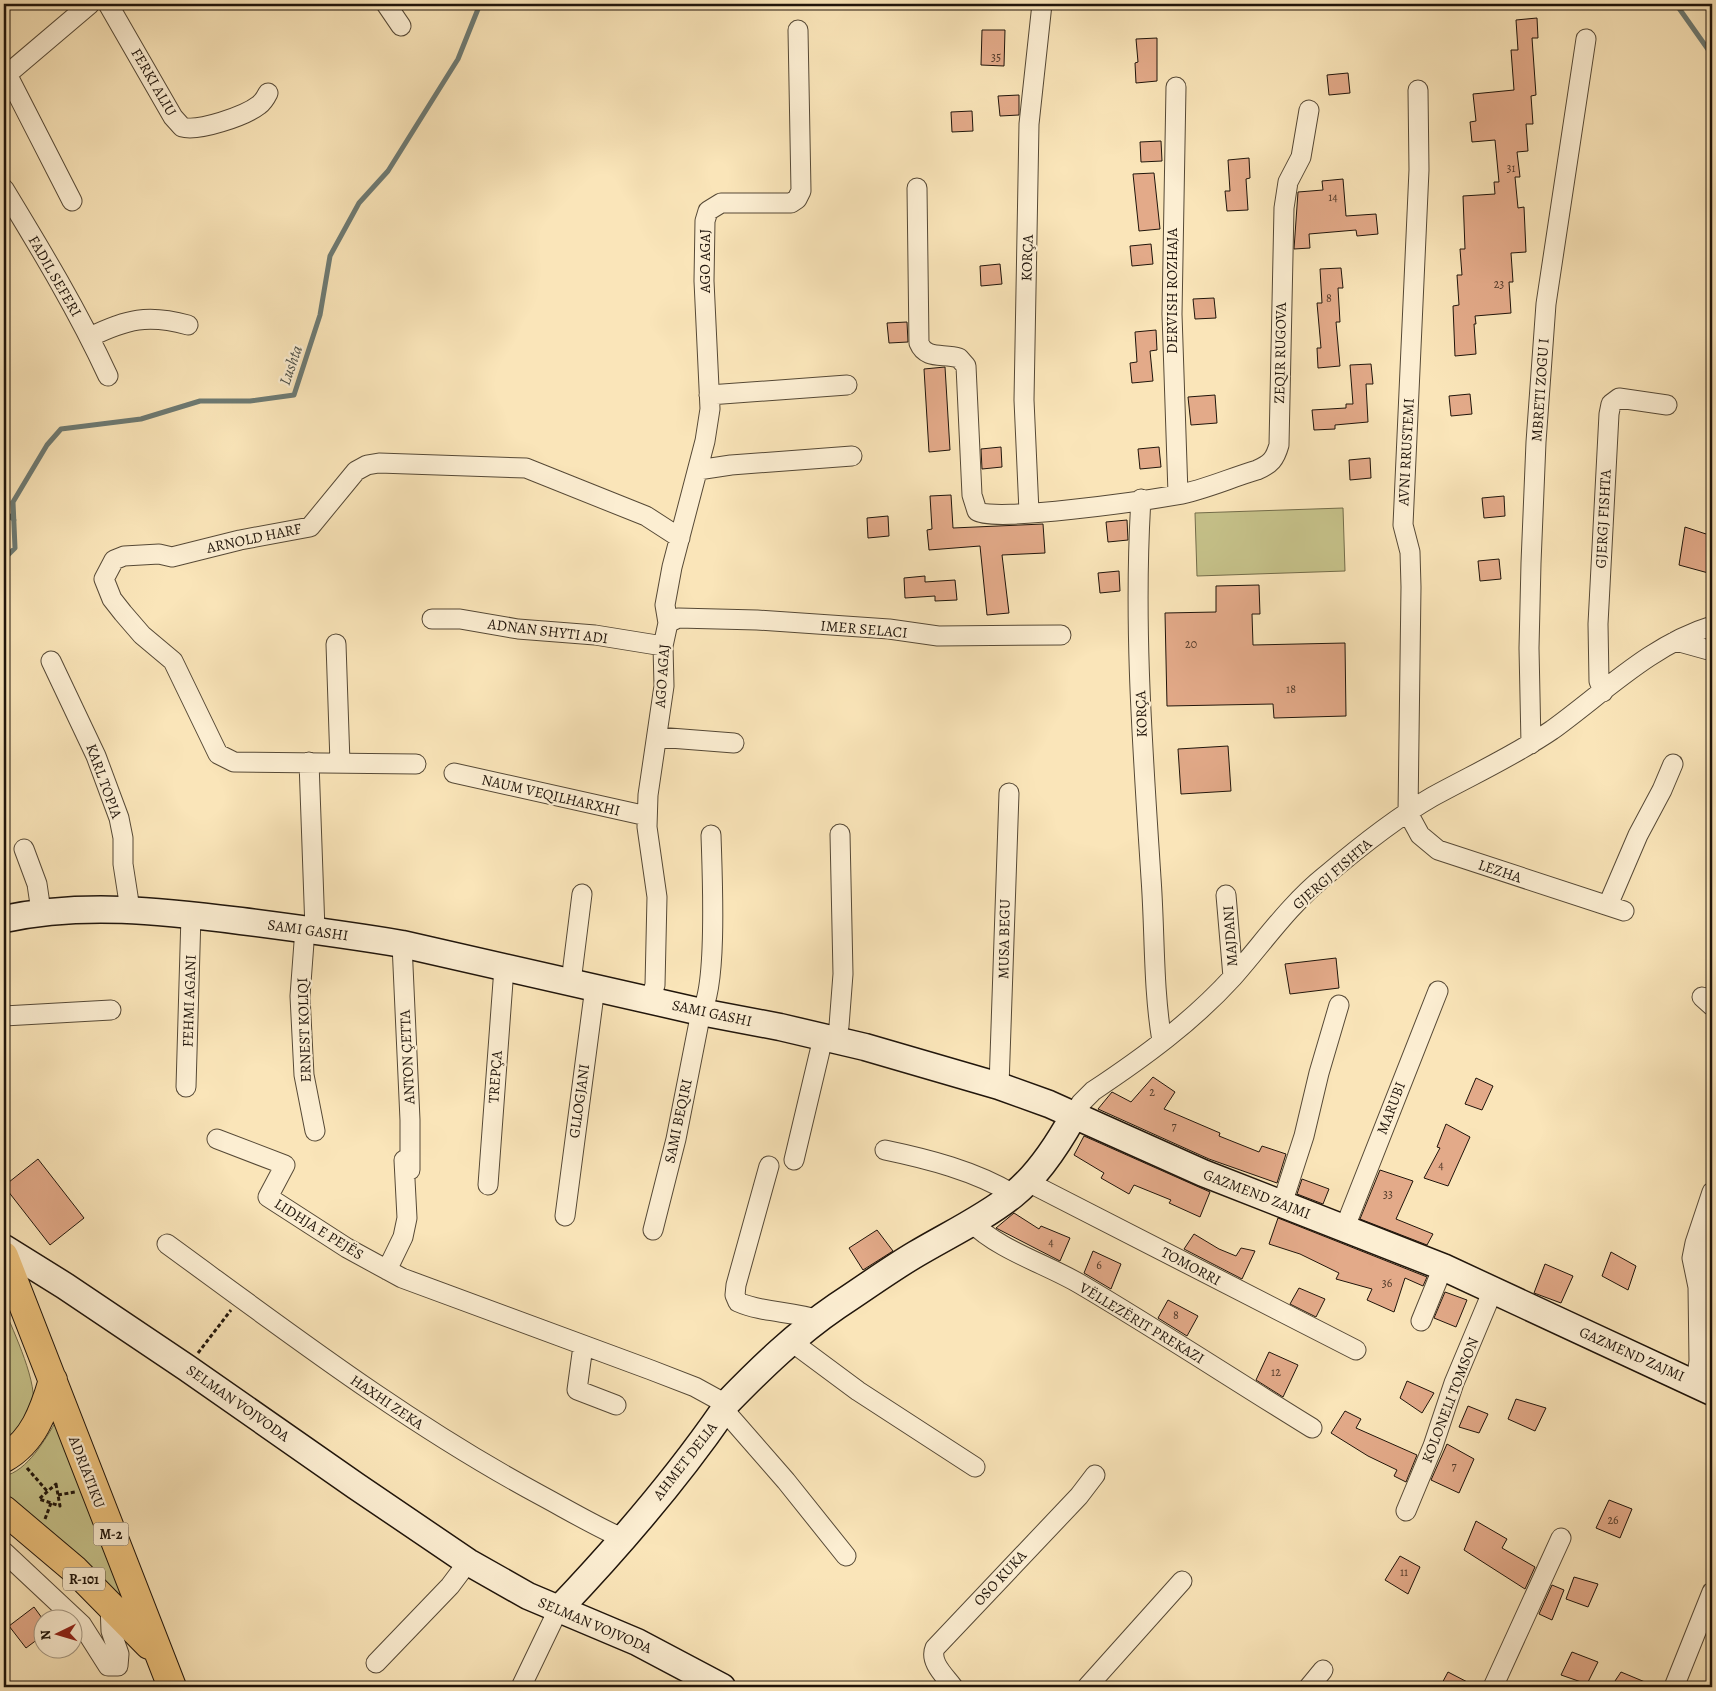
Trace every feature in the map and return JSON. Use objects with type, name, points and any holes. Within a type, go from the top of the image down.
[{"type":"main road","name":"ADRIATIKU","points":[[4,1256],[172,1687]]},
{"type":"main road","points":[[8,1456],[30,1434],[39,1420],[53,1380]]},
{"type":"main road","name":"R-101","points":[[4,1510],[75,1570],[159,1655]]},
{"type":"street","points":[[72,201],[6,75],[90,4]]},
{"type":"street","name":"FERKI ALIU","points":[[108,4],[169,110],[182,127],[200,129],[226,120],[258,106],[268,93]]},
{"type":"street","points":[[386,4],[401,26]]},
{"type":"street","name":"KORÇA","points":[[1029,512],[1024,400],[1029,124],[1042,4]]},
{"type":"street","name":"AGO AGAJ","points":[[650,1000],[654,985],[657,897],[650,862],[647,816],[664,686],[663,646],[668,623],[665,605],[698,470],[710,410],[704,290],[705,221],[708,211],[721,203],[791,203],[797,199],[801,191],[798,30]]},
{"type":"street","name":"MBRETI ZOGU I","points":[[1530,744],[1529,648],[1531,563],[1536,442],[1546,304],[1586,39]]},
{"type":"street","name":"DERVISH ROZHAJA","points":[[1176,87],[1172,323],[1178,494]]},
{"type":"street","name":"AVNI RRUSTEMI","points":[[1408,814],[1411,587],[1410,552],[1403,525],[1420,170],[1418,90]]},
{"type":"street","name":"ZEQIR RUGOVA","points":[[1141,499],[1178,494],[1257,470],[1269,464],[1276,457],[1279,444],[1284,208],[1288,182],[1301,157],[1309,110]]},
{"type":"street","points":[[917,188],[918,343],[922,351],[927,354],[959,358],[966,366],[973,504],[982,514],[1029,512],[1141,499]]},
{"type":"street","name":"FADIL SEFERI","points":[[4,189],[48,261],[90,337],[108,376]]},
{"type":"street","points":[[90,337],[111,327],[141,319],[164,318],[188,325]]},
{"type":"street","points":[[710,395],[847,385]]},
{"type":"street","name":"GJERGJ FISHTA","points":[[1603,692],[1599,681],[1598,624],[1602,515],[1610,409],[1616,399],[1619,398],[1667,405]]},
{"type":"street","points":[[698,470],[731,465],[852,456]]},
{"type":"street","name":"ARNOLD HARF","points":[[416,764],[234,762],[218,754],[173,661],[142,635],[112,599],[104,579],[114,560],[124,556],[159,554],[172,557],[240,540],[310,526],[356,471],[367,465],[379,463],[526,468],[646,516],[680,538]]},
{"type":"street","name":"KORÇA","points":[[1141,499],[1139,532],[1140,713],[1153,898],[1158,1017],[1162,1041]]},
{"type":"street","name":"IMER SELACI","points":[[668,623],[678,618],[757,620],[889,629],[967,638],[1061,634]]},
{"type":"street","name":"ADNAN SHYTI ADI","points":[[432,619],[460,619],[518,629],[595,636],[663,646]]},
{"type":"street","name":"GJERGJ FISHTA","points":[[1072,1116],[1093,1090],[1192,1019],[1233,977],[1300,897],[1372,838],[1431,798],[1530,744],[1676,641],[1695,631],[1712,626]]},
{"type":"street","points":[[1676,641],[1712,651]]},
{"type":"street","points":[[336,644],[340,763]]},
{"type":"street","name":"KARL TOPIA","points":[[52,661],[96,756],[119,818],[124,838],[123,864],[130,909]]},
{"type":"street","points":[[657,737],[734,743]]},
{"type":"street","points":[[309,762],[310,929]]},
{"type":"street","name":"LEZHA","points":[[1408,814],[1420,835],[1438,850],[1616,908],[1638,835],[1662,790],[1673,764]]},
{"type":"street","name":"NAUM VEQILHARXHI","points":[[454,773],[647,816]]},
{"type":"street","name":"MUSA BEGU","points":[[999,1086],[1009,793]]},
{"type":"street","points":[[794,1160],[829,1039],[839,1026],[843,974],[840,834]]},
{"type":"street","name":"SAMI BEQIRI","points":[[653,1230],[676,1140],[701,1012],[708,994],[713,919],[711,835]]},
{"type":"street","points":[[24,850],[38,884],[41,911]]},
{"type":"street","points":[[582,894],[583,985]]},
{"type":"street","name":"MAJDANI","points":[[1226,895],[1233,977]]},
{"type":"street","name":"SAMI GASHI","points":[[4,919],[41,911],[130,909],[310,929],[402,944],[829,1039],[999,1086],[1049,1104],[1072,1116]]},
{"type":"street","name":"FEHMI AGANI","points":[[186,1088],[191,915]]},
{"type":"street","name":"ERNEST KOLIQI","points":[[310,929],[300,996],[304,1075],[315,1130]]},
{"type":"street","name":"ANTON ÇETTA","points":[[387,1270],[403,1237],[407,1218],[410,1111],[402,944]]},
{"type":"street","name":"TREPÇA","points":[[488,1185],[504,968]]},
{"type":"street","name":"GLLOGJANI","points":[[565,1216],[583,985]]},
{"type":"street","name":"MARUBI","points":[[1345,1227],[1438,991]]},
{"type":"street","points":[[1282,1204],[1304,1136],[1319,1074],[1339,1005]]},
{"type":"street","points":[[4,1016],[111,1010]]},
{"type":"street","name":"GAZMEND ZAJMI","points":[[1072,1116],[1186,1166],[1444,1267],[1704,1387]]},
{"type":"street","name":"AHMET DELIA","points":[[558,1610],[682,1470],[725,1407],[767,1362],[818,1320],[915,1255],[971,1222],[1020,1188],[1059,1142],[1072,1116]]},
{"type":"street","name":"LIDHJA E PEJËS","points":[[217,1139],[284,1165],[268,1197],[347,1248],[387,1270],[463,1302],[532,1325],[695,1387],[725,1407]]},
{"type":"street","points":[[885,1150],[955,1169],[1000,1186],[1020,1188]]},
{"type":"street","points":[[769,1166],[736,1285],[735,1295],[738,1302],[747,1306],[801,1314],[818,1320]]},
{"type":"street","name":"TOMORRI","points":[[1020,1188],[1356,1350]]},
{"type":"street","points":[[1704,1387],[1699,1360],[1698,1287],[1692,1266],[1693,1252],[1712,1192]]},
{"type":"street","name":"VËLLEZËRIT PREKAZI","points":[[971,1222],[992,1238],[1077,1283],[1134,1317],[1312,1428]]},
{"type":"street","points":[[1698,1287],[1712,1240]]},
{"type":"street","name":"HAXHI ZEKA","points":[[167,1244],[284,1331],[427,1430],[499,1473],[622,1538]]},
{"type":"street","name":"SELMAN VOJVODA","points":[[4,1248],[188,1368],[468,1562],[558,1610],[637,1642],[718,1686]]},
{"type":"street","points":[[1420,1321],[1444,1267]]},
{"type":"street","name":"KOLONELI TOMSON","points":[[1406,1511],[1433,1446],[1454,1383],[1493,1290]]},
{"type":"street","points":[[792,1342],[858,1391],[975,1467]]},
{"type":"street","points":[[584,1346],[577,1390],[616,1405]]},
{"type":"street","points":[[725,1407],[846,1556]]},
{"type":"street","name":"OSO KUKA","points":[[952,1687],[934,1661],[932,1654],[935,1648],[1079,1496],[1095,1475]]},
{"type":"street","points":[[1493,1687],[1561,1538]]},
{"type":"street","points":[[4,1552],[82,1625],[108,1666],[118,1666],[119,1654],[111,1631],[110,1605]]},
{"type":"street","points":[[376,1663],[450,1586],[468,1562]]},
{"type":"street","points":[[1086,1687],[1182,1581]]},
{"type":"street","points":[[1674,1687],[1712,1592]]},
{"type":"street","points":[[521,1687],[558,1610]]},
{"type":"street","points":[[1309,1687],[1323,1670]]},
{"type":"path","points":[[188,1368],[240,1298]]},
{"type":"path","points":[[4,1363],[7,1384],[4,1393]]},
{"type":"path","points":[[8,1456],[47,1491]]},
{"type":"path","points":[[56,1484],[60,1506],[39,1499],[47,1491],[56,1484]]},
{"type":"shaded area","points":[[1343,508],[1345,571],[1197,576],[1195,513]]},
{"type":"shaded area","points":[[4,1308],[29,1373],[33,1399],[32,1409],[24,1423],[4,1441]]},
{"type":"shaded area","points":[[57,1420],[135,1628],[4,1501],[4,1476],[21,1468],[28,1461]]},
{"type":"building","points":[[1537,18],[1538,38],[1532,38],[1536,95],[1531,96],[1533,124],[1526,124],[1528,151],[1517,152],[1520,177],[1515,177],[1518,208],[1524,207],[1526,252],[1511,253],[1513,282],[1509,282],[1511,313],[1475,316],[1476,354],[1455,356],[1453,306],[1459,305],[1457,275],[1462,275],[1460,249],[1465,249],[1463,196],[1495,194],[1494,182],[1499,182],[1495,140],[1472,142],[1470,122],[1476,121],[1473,94],[1514,90],[1511,50],[1518,50],[1516,20]]},
{"type":"building","points":[[982,30],[1005,30],[1004,66],[981,65]]},
{"type":"building","points":[[1157,38],[1157,81],[1136,83],[1135,63],[1138,62],[1136,39]]},
{"type":"building","points":[[1348,73],[1350,93],[1329,95],[1327,75]]},
{"type":"building","points":[[1019,95],[1019,115],[1000,116],[998,96]]},
{"type":"building","points":[[972,111],[973,131],[952,132],[951,112]]},
{"type":"building","points":[[1161,141],[1162,161],[1141,162],[1140,142]]},
{"type":"building","points":[[1249,158],[1250,178],[1246,179],[1248,210],[1227,211],[1225,191],[1230,191],[1228,160]]},
{"type":"building","points":[[1154,173],[1160,229],[1139,231],[1133,174]]},
{"type":"building","points":[[1343,179],[1346,216],[1376,214],[1378,234],[1357,236],[1356,230],[1309,234],[1310,248],[1294,249],[1298,192],[1323,190],[1322,181]]},
{"type":"building","points":[[1151,244],[1153,264],[1132,266],[1130,246]]},
{"type":"building","points":[[1000,264],[1002,284],[981,286],[980,266]]},
{"type":"building","points":[[1341,268],[1343,288],[1338,288],[1340,322],[1336,322],[1340,366],[1318,368],[1317,348],[1321,348],[1317,303],[1322,303],[1320,269]]},
{"type":"building","points":[[1214,298],[1216,318],[1195,319],[1193,299]]},
{"type":"building","points":[[907,322],[908,342],[889,343],[887,323]]},
{"type":"building","points":[[1156,330],[1157,350],[1150,351],[1153,381],[1132,383],[1130,363],[1137,362],[1135,332]]},
{"type":"building","points":[[1371,364],[1373,384],[1366,384],[1368,422],[1335,425],[1335,429],[1314,430],[1312,410],[1346,408],[1346,404],[1353,404],[1350,365]]},
{"type":"building","points":[[945,367],[950,450],[929,452],[924,369]]},
{"type":"building","points":[[1470,394],[1472,414],[1451,416],[1449,396]]},
{"type":"building","points":[[1215,395],[1217,423],[1191,425],[1188,397]]},
{"type":"building","points":[[1001,447],[1002,467],[982,469],[981,449]]},
{"type":"building","points":[[1159,447],[1161,467],[1140,469],[1138,449]]},
{"type":"building","points":[[1370,458],[1371,478],[1350,480],[1349,460]]},
{"type":"building","points":[[951,495],[953,528],[1043,524],[1045,553],[1002,555],[1009,613],[987,615],[980,546],[929,550],[927,530],[932,529],[930,496]]},
{"type":"building","points":[[1504,496],[1505,516],[1484,518],[1482,498]]},
{"type":"building","points":[[888,516],[889,536],[868,538],[867,518]]},
{"type":"building","points":[[1127,520],[1128,540],[1108,542],[1106,522]]},
{"type":"building","points":[[1685,527],[1712,536],[1712,574],[1679,565]]},
{"type":"building","points":[[1499,559],[1501,579],[1480,581],[1478,561]]},
{"type":"building","points":[[1119,571],[1120,591],[1100,593],[1098,573]]},
{"type":"building","points":[[925,576],[925,582],[955,580],[957,600],[935,601],[935,596],[905,598],[904,578]]},
{"type":"building","points":[[1259,585],[1260,614],[1252,614],[1253,645],[1345,643],[1346,716],[1274,718],[1273,704],[1167,706],[1165,613],[1216,612],[1216,586]]},
{"type":"building","points":[[1228,746],[1231,791],[1181,794],[1178,749]]},
{"type":"building","points":[[1336,958],[1339,988],[1290,994],[1285,964]]},
{"type":"building","points":[[1153,1077],[1175,1092],[1164,1109],[1220,1133],[1219,1136],[1259,1152],[1262,1146],[1286,1154],[1277,1183],[1209,1159],[1098,1109],[1112,1092],[1131,1102]]},
{"type":"building","points":[[1476,1078],[1493,1086],[1482,1110],[1465,1104]]},
{"type":"building","points":[[1446,1124],[1470,1137],[1448,1186],[1424,1178],[1440,1148],[1437,1147]]},
{"type":"building","points":[[1084,1136],[1210,1192],[1200,1217],[1169,1203],[1171,1200],[1134,1185],[1129,1194],[1101,1178],[1104,1173],[1074,1155]]},
{"type":"building","points":[[38,1159],[84,1218],[50,1245],[4,1186]]},
{"type":"building","points":[[1380,1170],[1413,1181],[1396,1219],[1433,1234],[1427,1245],[1360,1219]]},
{"type":"building","points":[[1302,1179],[1329,1189],[1323,1204],[1297,1194]]},
{"type":"building","points":[[1014,1213],[1039,1229],[1041,1226],[1070,1238],[1060,1261],[996,1228]]},
{"type":"building","points":[[1278,1218],[1427,1277],[1423,1286],[1405,1278],[1394,1312],[1367,1300],[1372,1289],[1336,1279],[1339,1273],[1300,1254],[1269,1244]]},
{"type":"building","points":[[877,1230],[893,1251],[863,1270],[849,1248]]},
{"type":"building","points":[[1194,1234],[1219,1249],[1236,1256],[1241,1248],[1255,1251],[1242,1279],[1184,1249]]},
{"type":"building","points":[[1093,1251],[1121,1264],[1111,1289],[1084,1273]]},
{"type":"building","points":[[1611,1252],[1636,1266],[1628,1290],[1602,1276]]},
{"type":"building","points":[[1545,1264],[1573,1276],[1561,1303],[1534,1293]]},
{"type":"building","points":[[1299,1288],[1325,1299],[1316,1317],[1290,1304]]},
{"type":"building","points":[[1445,1292],[1467,1300],[1456,1327],[1434,1318]]},
{"type":"building","points":[[1168,1300],[1198,1316],[1187,1336],[1158,1318]]},
{"type":"building","points":[[1269,1352],[1298,1365],[1283,1397],[1256,1380]]},
{"type":"building","points":[[1407,1381],[1434,1393],[1422,1413],[1400,1398]]},
{"type":"building","points":[[1516,1399],[1546,1408],[1535,1431],[1508,1419]]},
{"type":"building","points":[[1468,1406],[1488,1414],[1479,1433],[1459,1427]]},
{"type":"building","points":[[1345,1411],[1361,1419],[1356,1428],[1417,1455],[1406,1482],[1394,1476],[1397,1470],[1368,1456],[1331,1433]]},
{"type":"building","points":[[1447,1444],[1474,1459],[1459,1493],[1431,1480]]},
{"type":"building","points":[[1609,1500],[1632,1509],[1620,1538],[1596,1528]]},
{"type":"building","points":[[1476,1521],[1507,1539],[1502,1548],[1535,1567],[1525,1589],[1464,1550]]},
{"type":"building","points":[[1400,1556],[1420,1567],[1408,1594],[1385,1580]]},
{"type":"building","points":[[1574,1577],[1598,1584],[1588,1607],[1566,1599]]},
{"type":"building","points":[[1552,1585],[1564,1590],[1552,1620],[1539,1614]]},
{"type":"building","points":[[32,1609],[32,1644],[26,1648],[9,1626]]},
{"type":"building","points":[[1572,1652],[1598,1662],[1587,1684],[1561,1675]]},
{"type":"building","points":[[1448,1672],[1477,1687],[1440,1687]]},
{"type":"building","points":[[1621,1672],[1657,1687],[1611,1687]]},
{"type":"waterway","name":"Lushta","points":[[4,559],[15,548],[13,502],[47,445],[61,429],[141,419],[200,401],[250,401],[294,395],[320,315],[330,256],[359,203],[388,171],[458,59],[480,4]]},
{"type":"waterway","name":"Lushta","points":[[1676,4],[1712,55]]},
{"type":"waterway","points":[[4,511],[14,520]]}]
